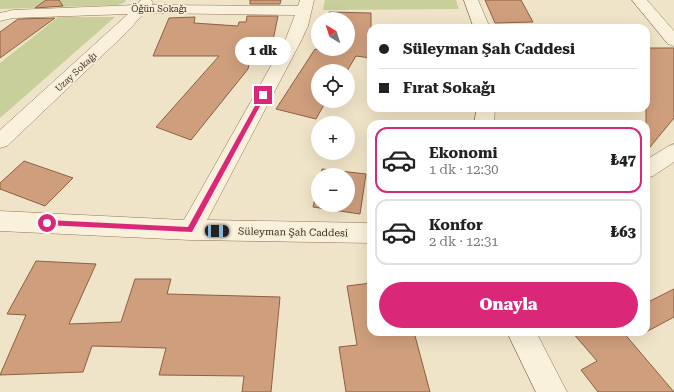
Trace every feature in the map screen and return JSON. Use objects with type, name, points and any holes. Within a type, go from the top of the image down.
[{"type":"street","points":[[471,0],[480,24]]},
{"type":"street","points":[[639,0],[674,41]]},
{"type":"street","name":"Öğün Sokağı","points":[[6,15],[145,4],[306,5]]},
{"type":"street","name":"Uzay Sokağı","points":[[0,141],[122,29],[145,4]]},
{"type":"street","points":[[190,230],[293,41],[306,5]]},
{"type":"street","points":[[650,167],[674,152]]},
{"type":"street","name":"Süleyman Şah Caddesi","points":[[0,221],[190,230],[367,234]]},
{"type":"street","points":[[523,336],[552,392]]},
{"type":"green space","points":[[0,0],[126,0],[124,3],[117,5],[0,9]]},
{"type":"green space","points":[[325,0],[456,0],[459,9],[323,10]]},
{"type":"green space","points":[[58,17],[115,17],[0,118],[0,63]]},
{"type":"building","points":[[46,0],[59,0],[63,6],[35,8]]},
{"type":"building","points":[[250,0],[281,0],[280,4],[250,4]]},
{"type":"building","points":[[485,0],[521,0],[533,22],[495,23]]},
{"type":"building","points":[[355,13],[371,13],[371,24],[367,24],[367,57],[356,56],[351,64],[311,64],[311,108],[322,108],[318,116],[311,116],[311,118],[276,109],[311,55],[355,56]]},
{"type":"building","points":[[247,16],[278,16],[271,50],[252,50],[248,69],[191,140],[156,127],[219,56],[153,56],[169,18],[195,17],[194,23],[238,26],[239,22],[246,22]]},
{"type":"building","points":[[55,18],[0,58],[0,32],[18,19]]},
{"type":"building","points":[[650,48],[674,48],[674,118],[650,147],[650,120],[646,120],[646,112],[650,112]]},
{"type":"building","points":[[24,161],[73,178],[45,206],[0,189],[0,183]]},
{"type":"building","points":[[355,173],[366,174],[360,214],[347,212],[355,212]]},
{"type":"building","points":[[36,261],[96,264],[69,324],[121,322],[135,279],[171,279],[167,294],[280,297],[271,392],[242,392],[244,376],[159,375],[166,348],[92,346],[83,372],[0,375],[26,315],[7,314]]},
{"type":"building","points":[[367,284],[367,336],[415,336],[430,392],[346,392],[339,347],[357,345],[347,286]]},
{"type":"building","points":[[674,289],[674,317],[650,330],[650,301]]},
{"type":"building","points":[[575,336],[626,336],[674,392],[598,392],[581,370],[597,361]]},
{"type":"route","points":[[47,223],[190,230],[263,95]]}]
